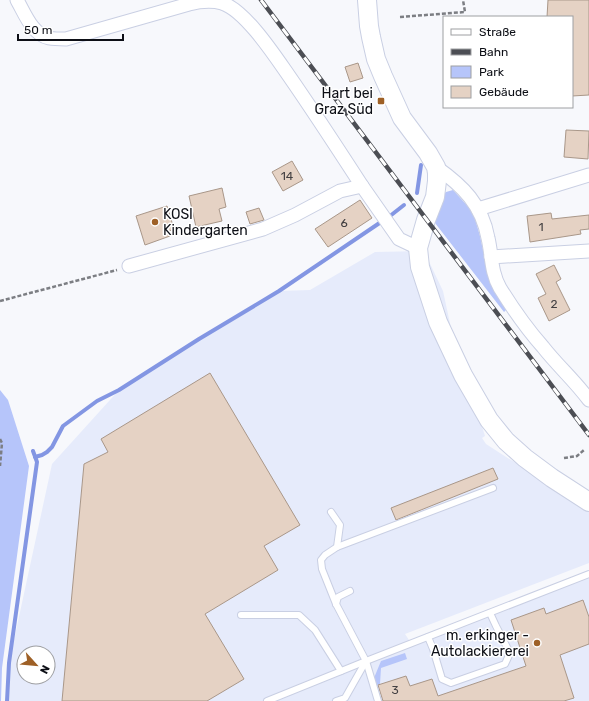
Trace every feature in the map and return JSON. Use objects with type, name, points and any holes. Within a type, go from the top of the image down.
[{"type":"main road","points":[[368,0],[369,26],[376,59],[402,118],[428,153],[438,173],[435,197],[426,220],[418,248],[420,267],[438,322],[463,375],[489,420],[506,441],[525,458],[552,478],[589,502]]},
{"type":"street","points":[[17,0],[38,33],[50,38],[66,39],[206,0],[223,3],[238,12],[264,41],[304,97],[362,186],[399,239],[418,248]]},
{"type":"street","points":[[436,167],[447,174],[465,191],[478,209],[488,238],[496,281],[517,314],[543,348],[589,400]]},
{"type":"street","points":[[478,209],[589,176]]},
{"type":"street","points":[[129,266],[263,229],[295,215],[340,191],[362,186]]},
{"type":"street","points":[[491,257],[589,251]]},
{"type":"lane","points":[[378,701],[366,661],[336,604],[322,569],[321,560],[325,555],[337,547],[493,488]]},
{"type":"lane","points":[[331,512],[340,525],[337,547]]},
{"type":"lane","points":[[267,701],[589,574]]},
{"type":"lane","points":[[336,604],[338,597],[350,591]]},
{"type":"lane","points":[[428,637],[442,679],[451,683],[505,664],[510,653],[490,613]]},
{"type":"lane","points":[[241,615],[298,615],[315,630],[341,671]]},
{"type":"lane","points":[[336,701],[345,700],[366,661]]},
{"type":"path","points":[[400,17],[465,12],[463,0]]},
{"type":"path","points":[[0,301],[129,266]]},
{"type":"path","points":[[0,439],[2,443],[0,466]]},
{"type":"path","points":[[564,458],[577,456],[584,450]]},
{"type":"shaded area","points":[[424,251],[443,291],[451,328],[485,436],[482,438],[486,444],[589,510],[589,563],[405,634],[411,643],[589,570],[589,701],[7,701],[9,663],[52,464],[119,390],[199,339],[279,291],[310,290],[375,252]]},
{"type":"green space","points":[[453,190],[473,212],[488,273],[494,290],[507,309],[504,312],[435,223],[434,219],[443,195],[446,192]]},
{"type":"green space","points":[[0,390],[8,400],[29,466],[2,668],[1,701],[0,701]]},
{"type":"green space","points":[[405,653],[407,659],[381,668],[380,684],[376,686],[374,678],[381,661]]},
{"type":"building","points":[[548,0],[589,0],[589,95],[573,96],[573,16],[547,16]]},
{"type":"building","points":[[358,63],[363,78],[350,82],[345,67]]},
{"type":"building","points":[[566,130],[589,131],[588,159],[564,157]]},
{"type":"building","points":[[292,161],[303,180],[283,191],[272,172]]},
{"type":"building","points":[[222,188],[226,207],[219,209],[222,221],[196,227],[189,196]]},
{"type":"building","points":[[360,200],[372,218],[328,247],[315,229]]},
{"type":"building","name":"KOSI Kindergarten","points":[[167,206],[174,229],[169,231],[170,236],[145,245],[136,216]]},
{"type":"building","points":[[259,208],[264,220],[250,224],[246,212]]},
{"type":"building","points":[[551,213],[552,219],[589,215],[589,229],[580,230],[581,234],[530,242],[527,216]]},
{"type":"building","points":[[554,265],[561,279],[556,282],[570,310],[549,321],[538,298],[546,294],[536,274]]},
{"type":"building","points":[[210,373],[300,525],[264,546],[278,570],[205,614],[244,679],[207,701],[62,701],[84,464],[108,452],[101,439]]},
{"type":"building","points":[[493,468],[498,479],[396,520],[391,508]]},
{"type":"building","name":"m. erkinger - Autolackiererei","points":[[583,600],[589,617],[589,644],[560,655],[574,698],[564,701],[383,701],[378,685],[406,676],[410,686],[432,679],[438,696],[526,666],[511,620],[544,608],[546,614]]},
{"type":"waterway","points":[[417,193],[421,165]]},
{"type":"waterway","points":[[390,216],[404,205]]},
{"type":"waterway","points":[[35,457],[47,452],[52,447],[63,426],[97,401],[119,390],[199,339],[279,291],[381,222]]},
{"type":"waterway","points":[[7,701],[9,663],[37,462],[33,451]]},
{"type":"railway","points":[[261,0],[589,435]]},
{"type":"place","name":"Hart bei Graz Süd","points":[[381,101]]},
{"type":"place","name":"KOSI Kindergarten","points":[[155,222]]},
{"type":"place","name":"m. erkinger - Autolackiererei","points":[[537,643]]}]
